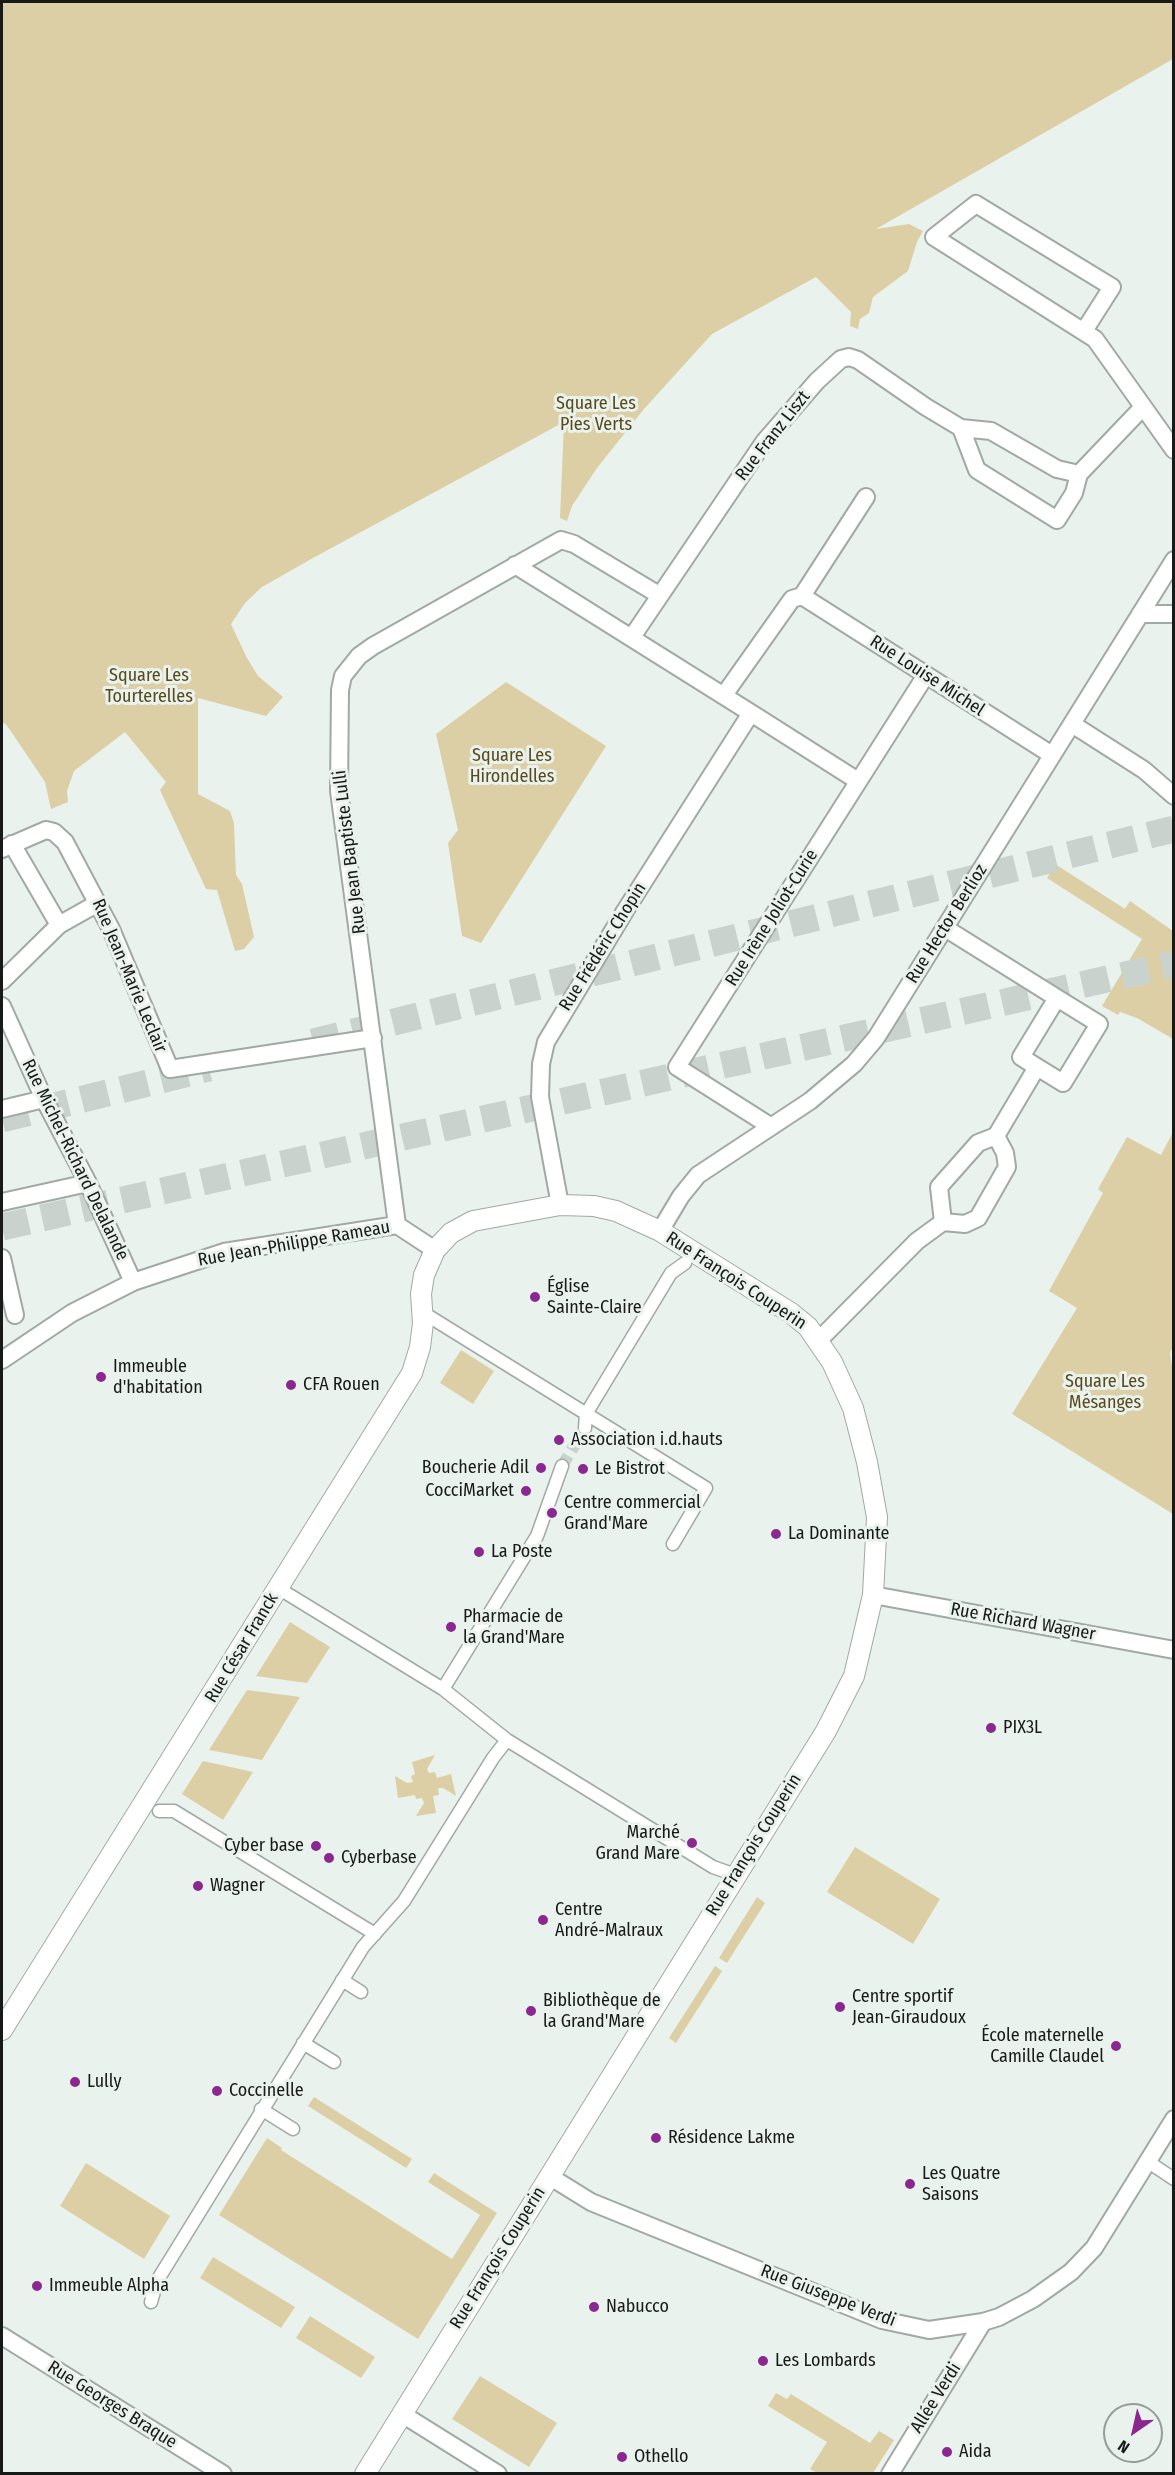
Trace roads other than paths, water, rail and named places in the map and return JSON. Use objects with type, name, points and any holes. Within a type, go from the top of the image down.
[{"type":"street","points":[[1084,331],[1112,287],[976,204],[934,237],[1095,339],[1173,450]]},
{"type":"street","name":"Rue Franz Liszt","points":[[632,637],[764,442],[817,381],[841,359],[849,357],[858,360],[961,428],[991,431],[1057,470],[1079,474]]},
{"type":"street","points":[[961,428],[977,470],[1057,520],[1074,493],[1079,474],[1143,407]]},
{"type":"street","points":[[724,695],[792,599],[802,596],[866,497]]},
{"type":"street","name":"Rue Jean Baptiste Lulli","points":[[397,1225],[339,791],[340,698],[343,676],[358,656],[373,646],[555,542],[566,540],[659,595]]},
{"type":"street","name":"Rue Hector Berlioz","points":[[660,1231],[681,1196],[698,1175],[810,1101],[854,1064],[876,1038],[1173,560]]},
{"type":"street","points":[[515,565],[724,695],[858,782]]},
{"type":"street","name":"Rue Louise Michel","points":[[802,596],[1052,755]]},
{"type":"street","points":[[1140,614],[1173,614]]},
{"type":"street","name":"Rue Irène Joliot-Curie","points":[[770,1126],[677,1067],[926,675]]},
{"type":"street","name":"Rue Frédéric Chopin","points":[[560,1205],[540,1097],[541,1064],[546,1042],[625,911],[751,713]]},
{"type":"street","points":[[1072,724],[1144,770],[1173,796]]},
{"type":"street","name":"Rue Jean-Marie Leclair","points":[[7,846],[38,831],[54,832],[65,843],[98,903],[170,1069],[373,1038]]},
{"type":"street","points":[[7,846],[59,925]]},
{"type":"street","points":[[2,981],[59,925],[98,903]]},
{"type":"street","points":[[945,927],[1100,1024],[1063,1083],[1021,1058],[1057,998]]},
{"type":"street","name":"Rue Michel-Richard Delalande","points":[[2,1006],[44,1099],[88,1183],[133,1282]]},
{"type":"street","points":[[944,1222],[939,1187],[978,1143],[996,1136],[1037,1067]]},
{"type":"street","points":[[2,1109],[44,1099]]},
{"type":"street","points":[[819,1340],[917,1241],[944,1222],[964,1224],[978,1218],[1007,1167],[1005,1153],[996,1136]]},
{"type":"street","points":[[2,1202],[88,1183]]},
{"type":"street","points":[[435,1250],[451,1233],[473,1221],[560,1205],[594,1206],[616,1211],[660,1231]]},
{"type":"street","name":"Rue Jean-Philippe Rameau","points":[[2,1360],[72,1313],[133,1282],[224,1252],[397,1225],[435,1250]]},
{"type":"street","name":"Rue François Couperin","points":[[365,2474],[826,1731],[854,1676],[873,1595],[877,1517],[867,1462],[853,1408],[819,1340],[791,1313],[660,1231]]},
{"type":"street","name":"Rue César Franck","points":[[2,2030],[412,1373],[420,1347],[422,1285],[435,1250]]},
{"type":"street","points":[[2,1258],[15,1315]]},
{"type":"street","points":[[585,1428],[586,1414],[671,1273],[685,1263]]},
{"type":"street","points":[[422,1312],[706,1488],[673,1544]]},
{"type":"street","points":[[443,1689],[537,1536],[562,1466]]},
{"type":"street","points":[[278,1588],[443,1689],[507,1740],[713,1867],[727,1872]]},
{"type":"street","name":"Rue Richard Wagner","points":[[873,1595],[1173,1650]]},
{"type":"street","points":[[151,2302],[157,2281],[342,1980],[375,1934],[404,1901],[492,1758],[507,1740]]},
{"type":"street","points":[[159,1811],[174,1811],[375,1934]]},
{"type":"street","points":[[342,1980],[360,1992]]},
{"type":"street","points":[[303,2043],[334,2062]]},
{"type":"street","points":[[261,2109],[293,2129]]},
{"type":"street","name":"Rue Giuseppe Verdi","points":[[549,2176],[591,2202],[882,2320],[929,2330],[983,2322],[1033,2299],[1071,2272],[1094,2248],[1173,2119]]},
{"type":"street","points":[[1147,2162],[1173,2179]]},
{"type":"street","name":"Allée Verdi","points":[[890,2474],[983,2322]]},
{"type":"street","name":"Rue Georges Braque","points":[[2,2336],[223,2474]]},
{"type":"street","points":[[402,2414],[498,2474]]},
{"type":"tunnel","points":[[313,1042],[1174,829]]},
{"type":"tunnel","points":[[2,1227],[1174,964]]},
{"type":"tunnel","points":[[2,1119],[209,1068]]},
{"type":"tunnel","points":[[562,1466],[585,1428]]},
{"type":"place","name":"Église Sainte-Claire","points":[[535,1297]]},
{"type":"place","name":"Immeuble d'habitation","points":[[101,1377]]},
{"type":"place","name":"CFA Rouen","points":[[291,1385]]},
{"type":"place","name":"Association i.d.hauts","points":[[559,1440]]},
{"type":"place","name":"Boucherie Adil","points":[[541,1468]]},
{"type":"place","name":"Le Bistrot","points":[[583,1469]]},
{"type":"place","name":"CocciMarket","points":[[526,1491]]},
{"type":"place","name":"Centre commercial Grand'Mare","points":[[552,1513]]},
{"type":"place","name":"La Dominante","points":[[776,1534]]},
{"type":"place","name":"La Poste","points":[[479,1552]]},
{"type":"place","name":"Pharmacie de la Grand'Mare","points":[[451,1627]]},
{"type":"place","name":"PIX3L","points":[[991,1728]]},
{"type":"place","name":"Marché Grand Mare","points":[[692,1843]]},
{"type":"place","name":"Cyber base","points":[[316,1846]]},
{"type":"place","name":"Cyberbase","points":[[329,1858]]},
{"type":"place","name":"Wagner","points":[[198,1886]]},
{"type":"place","name":"Centre André-Malraux","points":[[543,1920]]},
{"type":"place","name":"Centre sportif Jean-Giraudoux","points":[[840,2007]]},
{"type":"place","name":"Bibliothèque de la Grand'Mare","points":[[531,2011]]},
{"type":"place","name":"École maternelle Camille Claudel","points":[[1116,2046]]},
{"type":"place","name":"Lully","points":[[75,2082]]},
{"type":"place","name":"Coccinelle","points":[[217,2091]]},
{"type":"place","name":"Résidence Lakme","points":[[656,2138]]},
{"type":"place","name":"Les Quatre Saisons","points":[[910,2184]]},
{"type":"place","name":"Immeuble Alpha","points":[[37,2286]]},
{"type":"place","name":"Nabucco","points":[[594,2307]]},
{"type":"place","name":"Les Lombards","points":[[763,2361]]},
{"type":"place","name":"Aida","points":[[947,2452]]},
{"type":"place","name":"Othello","points":[[622,2457]]},
{"type":"park label","name":"Square Les Pies Verts","points":[[596,414]]},
{"type":"park label","name":"Square Les Tourterelles","points":[[149,686]]},
{"type":"park label","name":"Square Les Hirondelles","points":[[512,766]]},
{"type":"park label","name":"Square Les Mésanges","points":[[1105,1392]]}]
